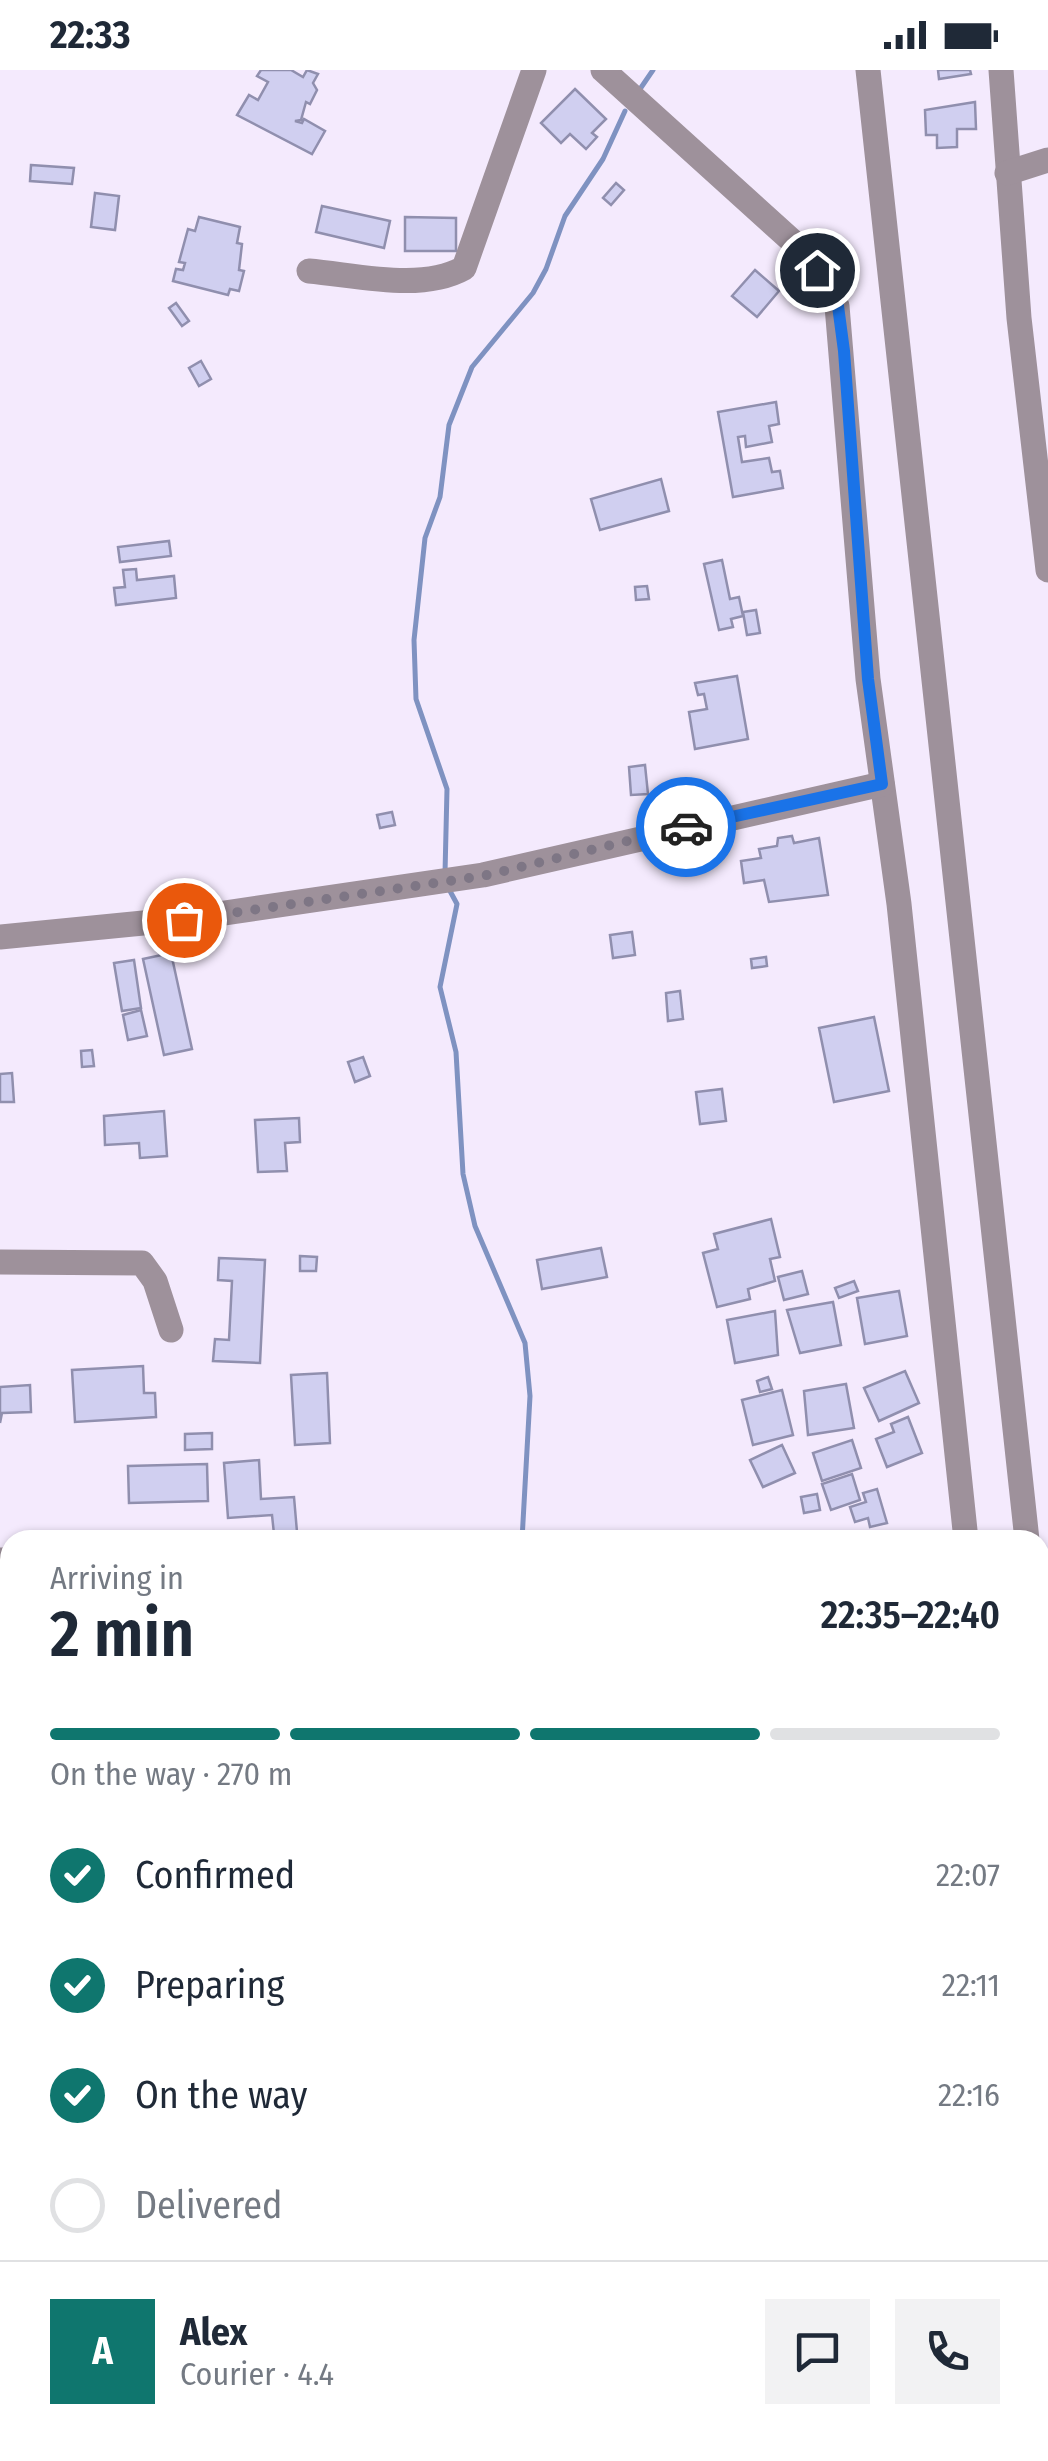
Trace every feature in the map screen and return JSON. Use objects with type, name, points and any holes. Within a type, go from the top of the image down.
[{"type":"street","points":[[308,271],[406,279],[446,278],[464,268],[534,70]]},
{"type":"street","points":[[603,70],[791,240],[817,270],[838,306],[868,679],[900,904],[965,1530]]},
{"type":"street","points":[[868,70],[1026,1530]]},
{"type":"street","points":[[1000,70],[1048,570]]},
{"type":"street","points":[[1007,173],[1048,160]]},
{"type":"street","points":[[0,937],[184,920],[483,876],[882,784]]},
{"type":"street","points":[[0,1262],[142,1263],[155,1281],[171,1330]]},
{"type":"building","points":[[261,70],[291,70],[303,77],[307,70],[318,74],[313,83],[317,90],[310,104],[306,102],[301,120],[295,121],[302,123],[304,119],[325,131],[312,154],[237,115],[249,95],[258,100],[268,82],[257,76]]},
{"type":"building","points":[[938,70],[970,70],[971,74],[939,79]]},
{"type":"building","points":[[575,89],[606,119],[592,133],[597,137],[586,149],[570,134],[561,143],[541,123]]},
{"type":"building","points":[[975,102],[976,129],[957,129],[957,147],[937,148],[937,135],[926,135],[925,110]]},
{"type":"building","points":[[31,165],[74,168],[72,184],[30,181]]},
{"type":"building","points":[[616,183],[624,190],[611,205],[603,198]]},
{"type":"building","points":[[95,193],[119,196],[115,230],[91,227]]},
{"type":"building","points":[[322,206],[390,221],[384,248],[316,232]]},
{"type":"building","points":[[199,217],[240,227],[239,270],[244,271],[239,291],[230,289],[228,295],[173,281],[176,269],[183,270],[185,263],[179,262],[188,229],[195,231]]},
{"type":"building","points":[[405,217],[456,218],[456,251],[405,251]]},
{"type":"building","points":[[755,270],[779,291],[757,317],[732,296]]},
{"type":"building","points":[[176,303],[189,321],[182,326],[169,308]]},
{"type":"building","points":[[201,361],[211,379],[199,386],[189,368]]},
{"type":"building","points":[[776,402],[779,424],[769,426],[772,442],[746,447],[745,436],[738,437],[742,462],[769,458],[772,472],[780,471],[783,488],[733,497],[718,412]]},
{"type":"building","points":[[661,479],[669,511],[600,530],[591,499]]},
{"type":"building","points":[[169,541],[171,556],[120,562],[118,547]]},
{"type":"building","points":[[722,560],[730,599],[739,597],[743,616],[731,619],[733,627],[719,630],[704,564]]},
{"type":"building","points":[[136,569],[137,580],[174,576],[176,598],[116,605],[114,588],[125,587],[123,570]]},
{"type":"building","points":[[647,586],[649,599],[636,600],[635,587]]},
{"type":"building","points":[[756,610],[760,633],[747,635],[743,612]]},
{"type":"building","points":[[737,676],[748,739],[695,749],[689,712],[707,709],[704,694],[698,695],[695,683]]},
{"type":"building","points":[[645,765],[648,794],[631,795],[629,767]]},
{"type":"building","points":[[392,812],[395,825],[380,828],[377,815]]},
{"type":"building","points":[[792,836],[794,843],[819,838],[828,895],[769,902],[764,880],[744,883],[741,861],[761,858],[759,849],[777,846],[778,838]]},
{"type":"building","points":[[632,932],[635,955],[613,958],[610,935]]},
{"type":"building","points":[[171,953],[192,1049],[164,1055],[143,959]]},
{"type":"building","points":[[766,957],[767,966],[752,968],[751,959]]},
{"type":"building","points":[[134,960],[141,1008],[122,1011],[114,963]]},
{"type":"building","points":[[680,991],[683,1019],[668,1021],[666,993]]},
{"type":"building","points":[[141,1010],[147,1036],[128,1040],[123,1015]]},
{"type":"building","points":[[874,1017],[889,1091],[834,1102],[819,1028]]},
{"type":"building","points":[[92,1050],[94,1066],[82,1067],[81,1051]]},
{"type":"building","points":[[363,1057],[370,1076],[355,1082],[348,1062]]},
{"type":"building","points":[[12,1073],[14,1102],[0,1102],[0,1074]]},
{"type":"building","points":[[722,1089],[726,1121],[700,1124],[696,1092]]},
{"type":"building","points":[[164,1111],[167,1156],[140,1158],[139,1143],[105,1145],[104,1116]]},
{"type":"building","points":[[299,1118],[300,1142],[285,1143],[287,1171],[258,1172],[255,1120]]},
{"type":"building","points":[[771,1219],[780,1257],[770,1259],[775,1281],[748,1289],[750,1299],[717,1307],[703,1253],[718,1249],[714,1234]]},
{"type":"building","points":[[601,1248],[607,1277],[542,1289],[537,1260]]},
{"type":"building","points":[[300,1256],[317,1257],[316,1271],[300,1271]]},
{"type":"building","points":[[219,1258],[265,1260],[260,1363],[213,1361],[215,1339],[229,1340],[232,1281],[218,1280]]},
{"type":"building","points":[[802,1271],[808,1294],[784,1300],[778,1277]]},
{"type":"building","points":[[854,1281],[858,1291],[839,1298],[835,1288]]},
{"type":"building","points":[[899,1291],[907,1336],[865,1344],[857,1298]]},
{"type":"building","points":[[833,1302],[841,1345],[800,1353],[787,1310]]},
{"type":"building","points":[[775,1311],[778,1355],[735,1363],[727,1320]]},
{"type":"building","points":[[143,1366],[144,1393],[155,1393],[156,1417],[75,1422],[72,1370]]},
{"type":"building","points":[[905,1371],[919,1403],[879,1421],[864,1388]]},
{"type":"building","points":[[327,1373],[330,1443],[295,1445],[291,1375]]},
{"type":"building","points":[[768,1377],[772,1389],[760,1392],[757,1381]]},
{"type":"building","points":[[846,1384],[854,1428],[808,1435],[804,1391]]},
{"type":"building","points":[[30,1385],[31,1412],[2,1413],[0,1423],[0,1387]]},
{"type":"building","points":[[782,1390],[793,1435],[753,1445],[742,1400]]},
{"type":"building","points":[[908,1417],[922,1453],[887,1467],[876,1439],[894,1432],[891,1424]]},
{"type":"building","points":[[212,1433],[212,1449],[185,1450],[185,1434]]},
{"type":"building","points":[[852,1440],[861,1468],[822,1481],[813,1453]]},
{"type":"building","points":[[782,1445],[795,1473],[763,1487],[750,1460]]},
{"type":"building","points":[[259,1460],[261,1499],[294,1497],[297,1530],[274,1530],[272,1515],[228,1518],[224,1463]]},
{"type":"building","points":[[207,1464],[208,1501],[129,1503],[128,1466]]},
{"type":"building","points":[[852,1474],[860,1500],[831,1510],[822,1484]]},
{"type":"building","points":[[877,1489],[887,1523],[870,1527],[868,1518],[855,1522],[850,1507],[866,1502],[863,1493]]},
{"type":"building","points":[[817,1494],[820,1510],[804,1513],[801,1497]]},
{"type":"waterway","points":[[638,92],[653,70]]},
{"type":"waterway","points":[[445,873],[447,789],[416,699],[414,640],[425,538],[440,497],[449,425],[472,367],[533,293],[565,216],[603,159],[625,111]]},
{"type":"waterway","points":[[450,891],[457,904],[440,987],[456,1052],[463,1174],[475,1226],[525,1343],[530,1396],[523,1530]]},
{"type":"way so far","points":[[184,920],[483,876],[686,827]]},
{"type":"route","points":[[686,827],[882,784],[868,679],[844,351],[838,306],[817,270]]}]
